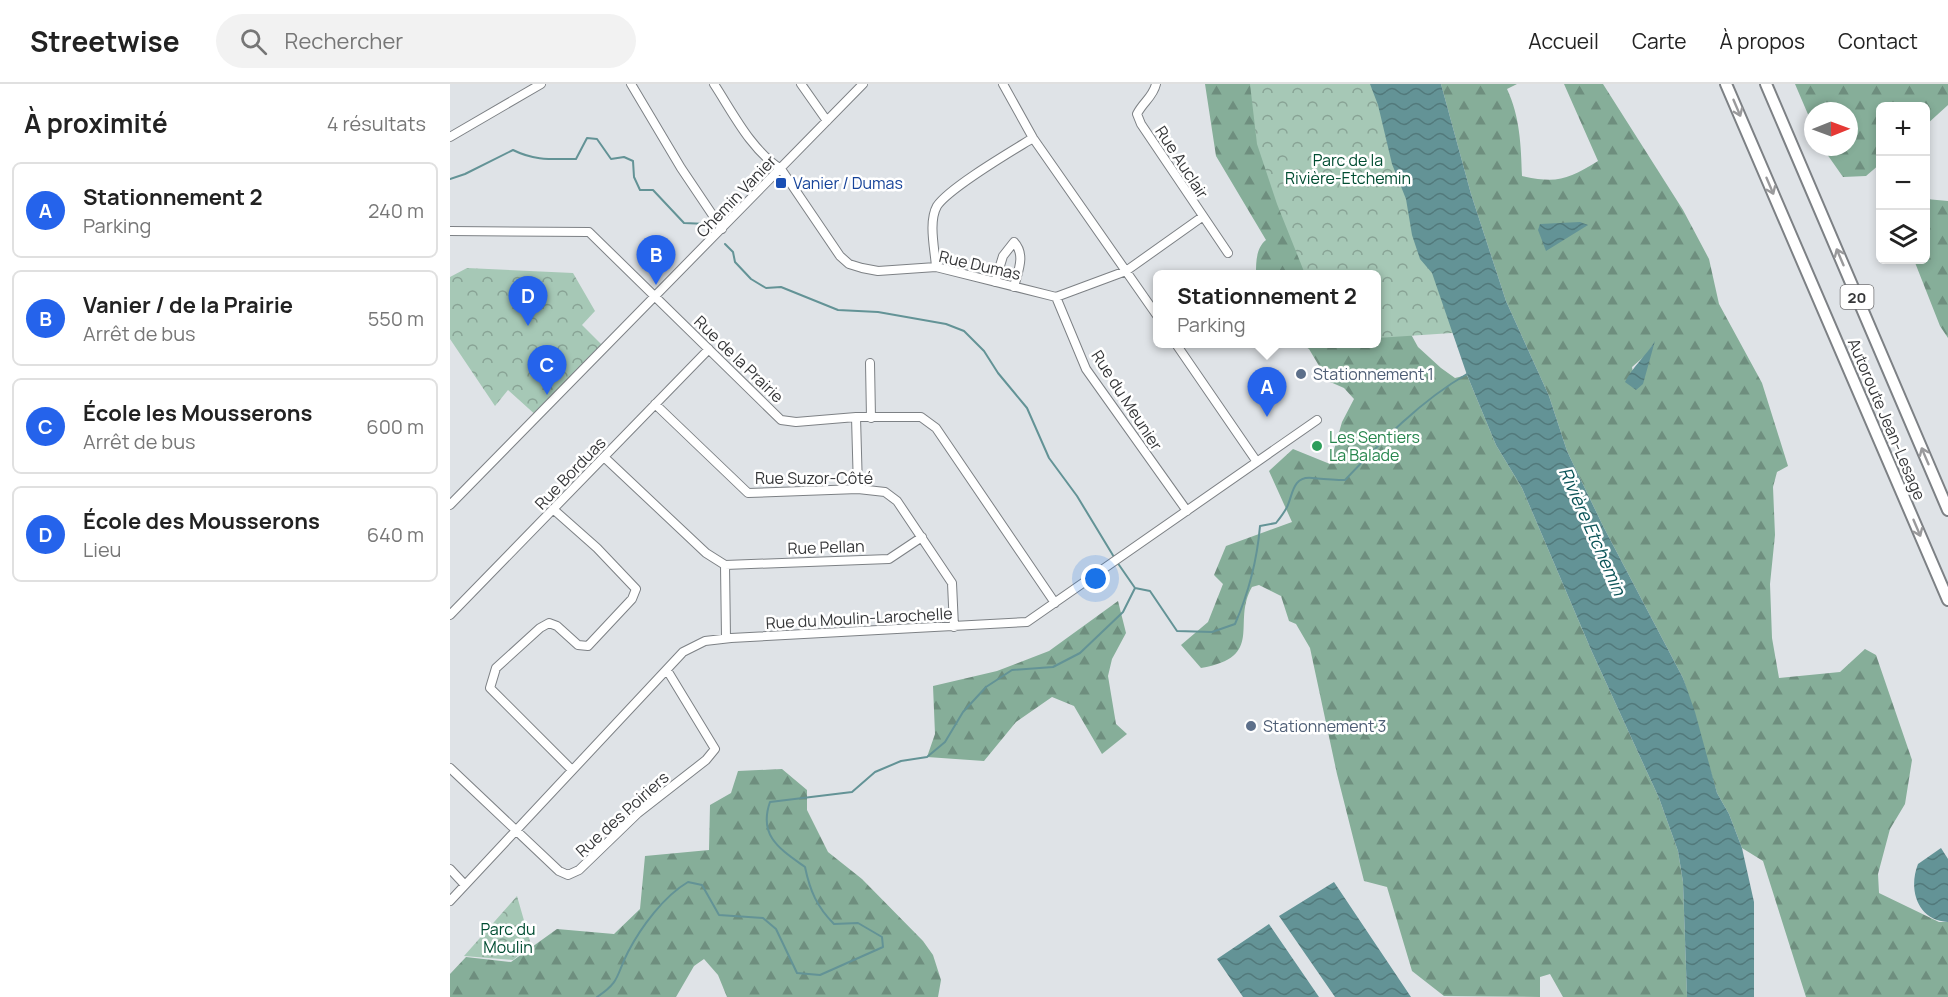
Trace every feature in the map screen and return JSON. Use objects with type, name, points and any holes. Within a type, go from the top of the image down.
[{"type":"highway","name":"Autoroute Jean-Lesage","points":[[1726,84],[1948,600]]},
{"type":"highway","name":"Autoroute Jean-Lesage","points":[[1766,84],[1948,510]]},
{"type":"street","points":[[450,137],[540,84]]},
{"type":"street","points":[[631,84],[681,168],[722,229]]},
{"type":"street","name":"Rue Dumas","points":[[714,84],[748,134],[769,162],[781,169],[840,256],[849,264],[878,271],[936,267],[1056,297]]},
{"type":"street","points":[[801,84],[827,121]]},
{"type":"street","name":"Chemin Vanier","points":[[450,505],[863,84]]},
{"type":"street","points":[[1003,84],[1033,138],[1153,310]]},
{"type":"street","name":"Rue Auclair","points":[[1156,84],[1154,93],[1141,105],[1137,114],[1141,124],[1228,253]]},
{"type":"street","points":[[936,267],[933,221],[937,207],[985,168],[1033,138]]},
{"type":"street","points":[[1056,297],[1126,271],[1202,217]]},
{"type":"street","name":"Rue de la Prairie","points":[[450,231],[589,232],[781,420],[796,422],[856,417],[921,417],[936,428],[1056,603]]},
{"type":"street","points":[[995,282],[1002,256],[1014,242],[1019,247],[1022,257],[1014,287]]},
{"type":"street","name":"Rue du Meunier","points":[[1056,297],[1086,369],[1187,511]]},
{"type":"street","points":[[1179,348],[1257,462]]},
{"type":"street","name":"Rue Borduas","points":[[450,615],[709,349]]},
{"type":"street","points":[[870,363],[871,418]]},
{"type":"street","name":"Rue Suzor-Côté","points":[[656,404],[748,492],[858,489],[885,492],[891,496],[922,537],[952,583],[954,627]]},
{"type":"street","points":[[856,417],[858,489]]},
{"type":"street","name":"Rue du Moulin-Larochelle","points":[[450,901],[683,652],[705,641],[726,638],[1020,624],[1056,603],[1317,420]]},
{"type":"street","points":[[604,457],[706,553],[724,564],[726,638]]},
{"type":"street","points":[[554,509],[636,590],[632,599],[588,646],[578,645],[557,626],[549,623],[540,628],[496,668],[490,688],[572,770]]},
{"type":"street","name":"Rue Pellan","points":[[724,564],[889,559],[922,537]]},
{"type":"street","name":"Rue des Poiriers","points":[[450,768],[559,871],[568,875],[579,870],[638,813],[706,760],[715,748],[667,670]]},
{"type":"street","points":[[450,869],[465,885]]},
{"type":"green space","points":[[1205,84],[1273,84],[1376,270],[1256,270],[1258,251],[1266,240],[1216,156]]},
{"type":"green space","name":"Parc de la Rivière-Etchemin","points":[[1250,84],[1405,84],[1482,331],[1381,338],[1381,270],[1303,270],[1277,204],[1257,144]]},
{"type":"green space","points":[[1441,84],[1517,84],[1507,89],[1517,121],[1522,176],[1554,180],[1570,176],[1598,161],[1564,84],[1603,84],[1683,210],[1709,259],[1719,304],[1762,383],[1788,466],[1777,472],[1773,487],[1775,535],[1770,584],[1772,638],[1779,678],[1840,672],[1865,649],[1876,655],[1912,760],[1905,804],[1890,829],[1878,874],[1879,893],[1939,922],[1948,922],[1948,997],[1806,997],[1763,861],[1742,848],[1729,814],[1717,793],[1683,678],[1603,526],[1567,451],[1549,396],[1506,301],[1471,194]],"holes":[[[1654,343],[1636,390],[1632,367],[1647,354]]]},
{"type":"green space","points":[[1795,84],[1948,84],[1948,105],[1930,121],[1930,102],[1876,102],[1876,167],[1866,176],[1843,177],[1828,156],[1858,156],[1858,102],[1804,102],[1804,105]]},
{"type":"green space","points":[[1930,199],[1948,201],[1948,338],[1940,326],[1916,264],[1930,264]]},
{"type":"green space","points":[[467,268],[573,273],[595,311],[582,325],[605,348],[538,417],[508,390],[495,406],[450,339],[450,277]]},
{"type":"green space","points":[[1381,280],[1418,347],[1455,378],[1467,375],[1496,445],[1522,488],[1592,652],[1659,798],[1678,851],[1683,882],[1687,997],[1563,997],[1550,974],[1540,977],[1540,997],[1444,996],[1412,971],[1387,887],[1364,881],[1337,774],[1310,648],[1296,624],[1289,621],[1281,596],[1259,585],[1252,587],[1246,600],[1240,647],[1233,656],[1221,663],[1201,668],[1181,645],[1208,622],[1223,584],[1214,575],[1226,546],[1292,522],[1269,471],[1293,449],[1330,464],[1342,422],[1354,399],[1344,388],[1328,381],[1307,348],[1381,348]]},
{"type":"green space","points":[[1118,601],[1126,633],[1112,659],[1108,676],[1116,724],[1127,734],[1102,754],[1074,706],[1052,697],[1016,722],[984,761],[927,757],[935,734],[933,686],[997,671],[1049,651]]},
{"type":"green space","points":[[782,769],[807,790],[807,810],[828,852],[862,879],[923,941],[933,955],[941,980],[938,997],[727,997],[718,975],[704,959],[694,966],[676,997],[450,997],[450,974],[466,957],[511,962],[557,929],[614,934],[640,909],[645,856],[709,850],[710,805],[731,793],[738,771]]},
{"type":"green space","name":"Parc du Moulin","points":[[517,896],[531,945],[513,960],[464,956]]},
{"type":"water","name":"Rivière Etchemin","points":[[1370,84],[1441,84],[1471,194],[1506,301],[1549,396],[1567,451],[1603,526],[1683,678],[1695,712],[1717,793],[1729,814],[1742,848],[1754,902],[1754,997],[1687,997],[1683,882],[1678,851],[1659,798],[1592,652],[1522,488],[1496,445],[1467,375],[1432,273],[1420,259],[1412,235],[1406,199],[1392,164],[1378,105]]},
{"type":"water","points":[[1580,222],[1588,225],[1546,251],[1538,230],[1540,224]]},
{"type":"water","points":[[1655,341],[1643,384],[1636,390],[1625,382]]},
{"type":"water","points":[[1941,848],[1948,859],[1948,922],[1929,916],[1922,909],[1915,893],[1914,883],[1918,864]]},
{"type":"water","points":[[1334,882],[1411,997],[1335,997],[1279,916]]},
{"type":"water","points":[[1269,924],[1319,997],[1243,997],[1217,959]]},
{"type":"waterway","points":[[450,179],[513,150],[536,158],[576,159],[587,138],[597,139],[611,159],[624,157],[633,161],[634,177],[640,190],[653,190],[684,223],[707,224]]},
{"type":"waterway","points":[[725,244],[733,252],[735,262],[751,279],[766,288],[781,287],[838,310],[878,312],[946,324],[964,331],[984,351],[998,373],[1027,408],[1049,458],[1077,496],[1114,557]]},
{"type":"waterway","points":[[597,997],[614,982],[633,942],[646,923],[670,895],[688,882],[702,885],[719,915],[763,918],[776,929],[797,973],[820,975],[883,947],[882,937],[858,923],[834,924],[823,911],[809,884],[805,867],[787,854],[769,833],[767,814],[770,802],[852,792],[875,772],[901,761],[927,757],[945,742],[963,712],[986,687],[1012,670],[1053,667],[1080,653],[1123,612],[1135,588],[1150,591],[1177,631],[1212,632],[1235,624],[1252,576],[1260,526],[1276,523],[1287,507],[1297,483],[1305,478],[1345,480],[1418,409],[1433,396],[1467,374]]},
{"type":"waterway","points":[[1117,562],[1135,588]]},
{"type":"place","name":"Vanier / Dumas","points":[[781,183]]},
{"type":"place","name":"Vanier / de la Prairie","points":[[656,285]]},
{"type":"place","name":"École des Mousserons","points":[[528,326]]},
{"type":"place","name":"Stationnement 1","points":[[1301,374]]},
{"type":"place","name":"École les Mousserons","points":[[547,395]]},
{"type":"place","name":"Stationnement 2","points":[[1267,417]]},
{"type":"place","name":"Les Sentiers La Balade","points":[[1317,446]]},
{"type":"place","name":"Stationnement 3","points":[[1251,726]]}]
